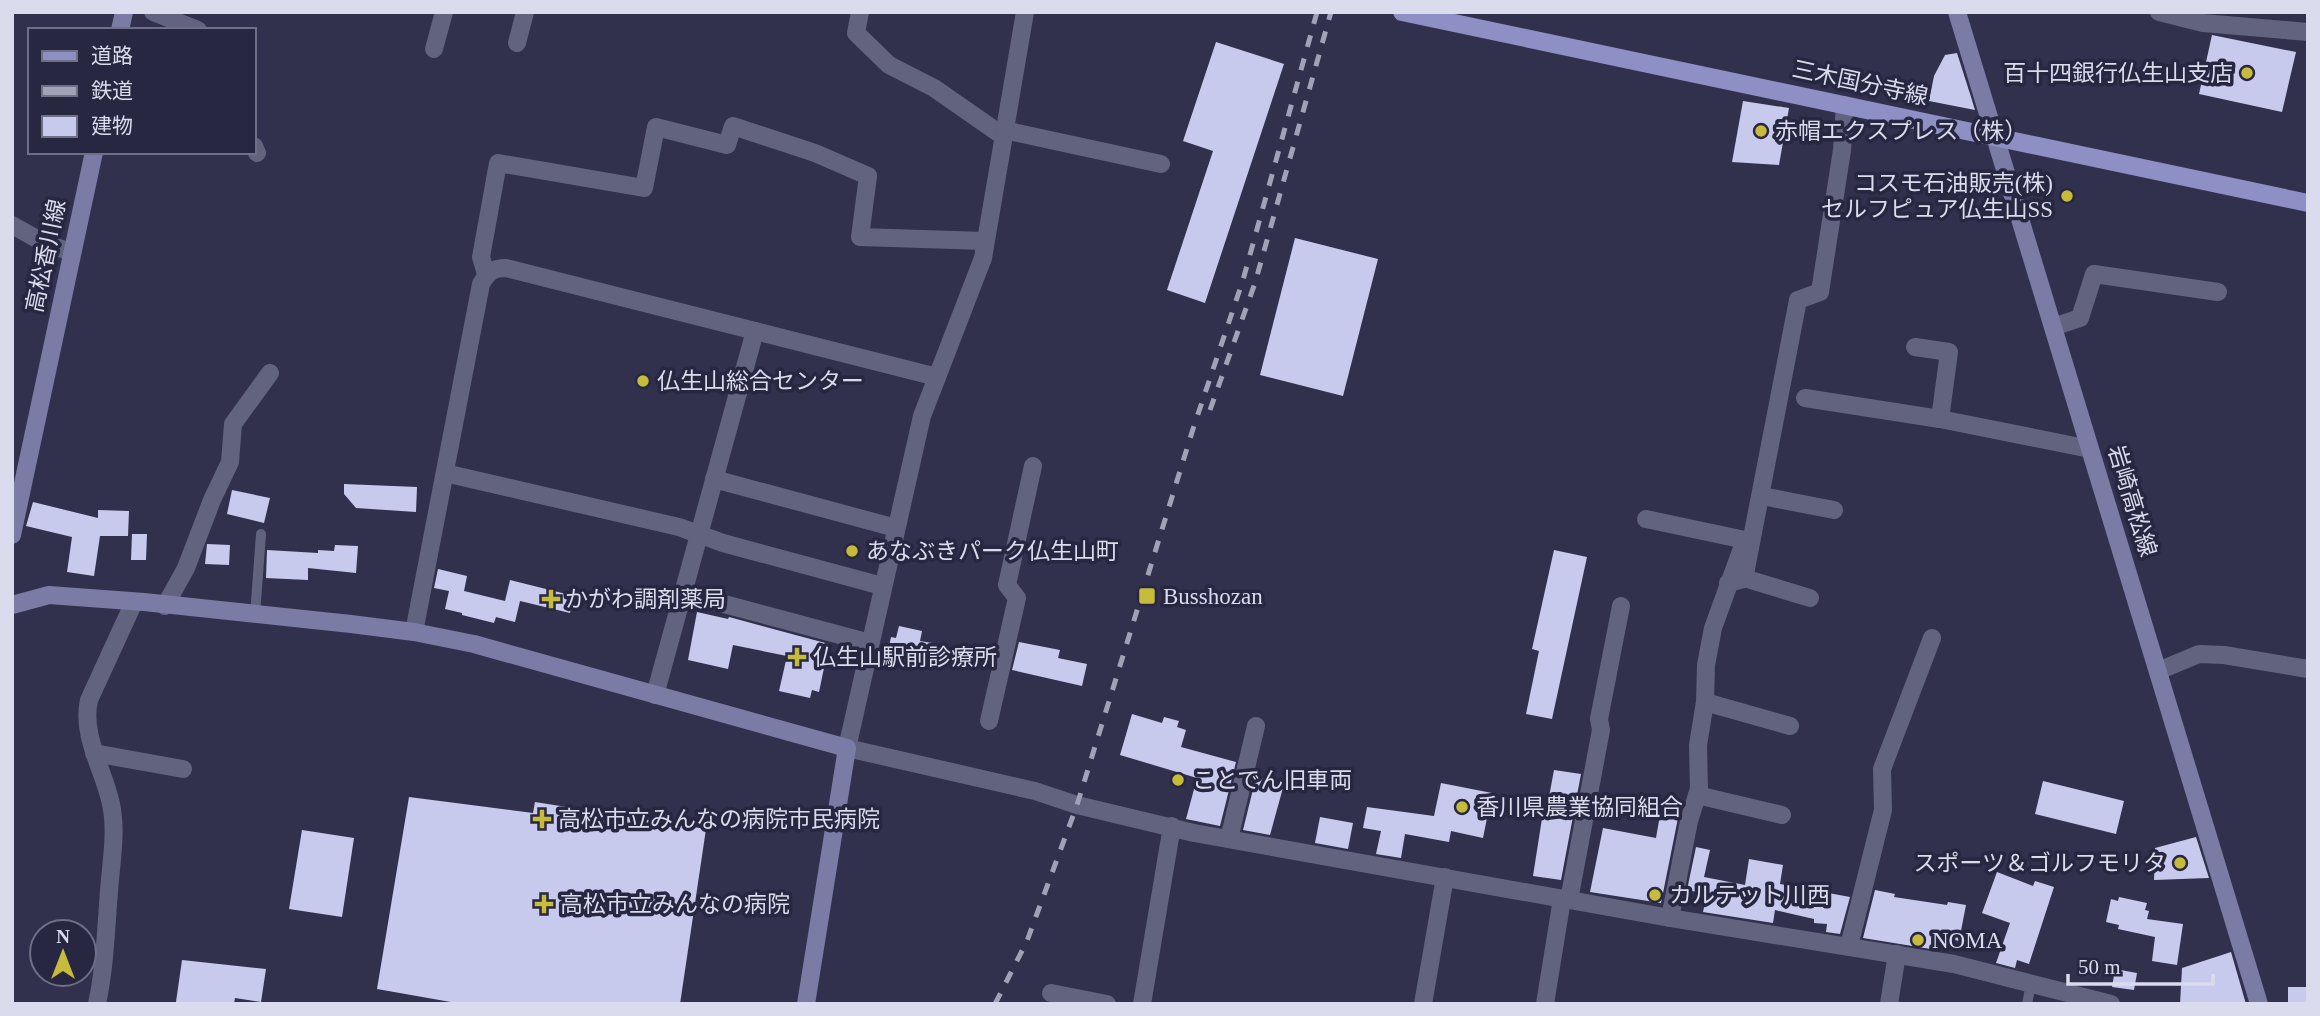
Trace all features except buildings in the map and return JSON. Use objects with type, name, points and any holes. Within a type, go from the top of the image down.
[{"type":"main road","name":"三木国分寺線","points":[[1402,12],[1445,17],[2308,203]]},
{"type":"main road","name":"岩崎高松線","points":[[1957,12],[2259,1004]]},
{"type":"main road","name":"高松香川線","points":[[12,535],[94,154]]},
{"type":"main road","points":[[12,605],[49,595],[414,632],[474,645],[846,748],[806,1004]]},
{"type":"street","points":[[153,12],[193,28]]},
{"type":"street","points":[[434,49],[444,12]]},
{"type":"street","points":[[517,43],[525,12]]},
{"type":"street","points":[[860,12],[856,33],[889,65],[934,88],[1004,133],[1161,164]]},
{"type":"street","points":[[1024,12],[982,258],[922,416],[846,748],[1035,790],[1077,805],[1229,839],[1670,918],[1954,964],[2111,1004]]},
{"type":"street","points":[[2159,12],[2203,23],[2308,32]]},
{"type":"street","points":[[1670,918],[1689,821],[1699,789],[1698,745],[1705,702],[1706,665],[1713,628],[1736,581],[1762,496],[1778,394],[1798,300],[1820,292],[1842,150],[1844,105]]},
{"type":"street","points":[[486,274],[481,257],[498,163],[643,188],[656,127],[727,145],[733,126],[814,153],[868,176],[860,237],[985,241]]},
{"type":"street","points":[[12,225],[46,244],[72,252]]},
{"type":"street","points":[[414,632],[481,284],[486,274],[495,268],[506,268],[937,377]]},
{"type":"street","points":[[2053,327],[2080,318],[2094,274],[2218,292]]},
{"type":"street","points":[[655,695],[755,331]]},
{"type":"street","points":[[1915,347],[1949,352],[1940,419]]},
{"type":"street","points":[[165,606],[186,569],[212,500],[230,462],[233,424],[270,373]]},
{"type":"street","points":[[1805,398],[1940,419],[2090,449]]},
{"type":"street","points":[[989,721],[1017,598],[1007,585],[1033,466]]},
{"type":"street","points":[[445,473],[679,527],[699,535],[882,586]]},
{"type":"street","points":[[714,479],[896,528]]},
{"type":"street","points":[[1762,496],[1834,510]]},
{"type":"street","points":[[1646,519],[1745,540],[1736,581]]},
{"type":"street","points":[[1736,581],[1810,598]]},
{"type":"street","points":[[683,593],[870,643]]},
{"type":"street","points":[[97,1004],[103,974],[114,844],[111,805],[94,753],[86,714],[89,700],[134,602]]},
{"type":"street","points":[[1545,1004],[1601,730],[1599,719],[1621,606]]},
{"type":"street","points":[[1849,946],[1883,810],[1882,769],[1932,638]]},
{"type":"street","points":[[2158,671],[2199,654],[2224,655],[2308,669]]},
{"type":"street","points":[[1705,702],[1790,726]]},
{"type":"street","points":[[1229,839],[1256,726]]},
{"type":"street","points":[[94,753],[183,769]]},
{"type":"street","points":[[1697,795],[1782,815]]},
{"type":"street","points":[[1142,1004],[1172,826]]},
{"type":"street","points":[[1423,1004],[1445,877]]},
{"type":"street","points":[[1889,1004],[1897,954]]},
{"type":"street","points":[[1051,993],[1107,1004]]},
{"type":"lane","points":[[255,615],[261,534]]},
{"type":"lane","points":[[2027,1004],[2031,984]]},
{"type":"railway","points":[[995,1004],[1027,941],[1077,805],[1193,429],[1243,280],[1317,12]]},
{"type":"railway","points":[[1210,410],[1255,283],[1331,12]]},
{"type":"place","name":"百十四銀行仏生山支店","points":[[2247,73]]},
{"type":"place","name":"赤帽エクスプレス（株）","points":[[1761,131]]},
{"type":"place","name":"コスモ石油販売(株) セルフピュア仏生山SS","points":[[2067,196]]},
{"type":"place","name":"仏生山総合センター","points":[[643,381]]},
{"type":"place","name":"あなぶきパーク仏生山町","points":[[852,551]]},
{"type":"place","name":"Busshozan","points":[[1147,596]]},
{"type":"place","name":"かがわ調剤薬局","points":[[551,599]]},
{"type":"place","name":"仏生山駅前診療所","points":[[797,657]]},
{"type":"place","name":"ことでん旧車両","points":[[1178,780]]},
{"type":"place","name":"香川県農業協同組合","points":[[1462,807]]},
{"type":"place","name":"高松市立みんなの病院市民病院","points":[[542,819]]},
{"type":"place","name":"スポーツ＆ゴルフモリタ","points":[[2180,863]]},
{"type":"place","name":"カルテット川西","points":[[1655,895]]},
{"type":"place","name":"高松市立みんなの病院","points":[[544,904]]},
{"type":"place","name":"NOMA","points":[[1918,940]]}]
